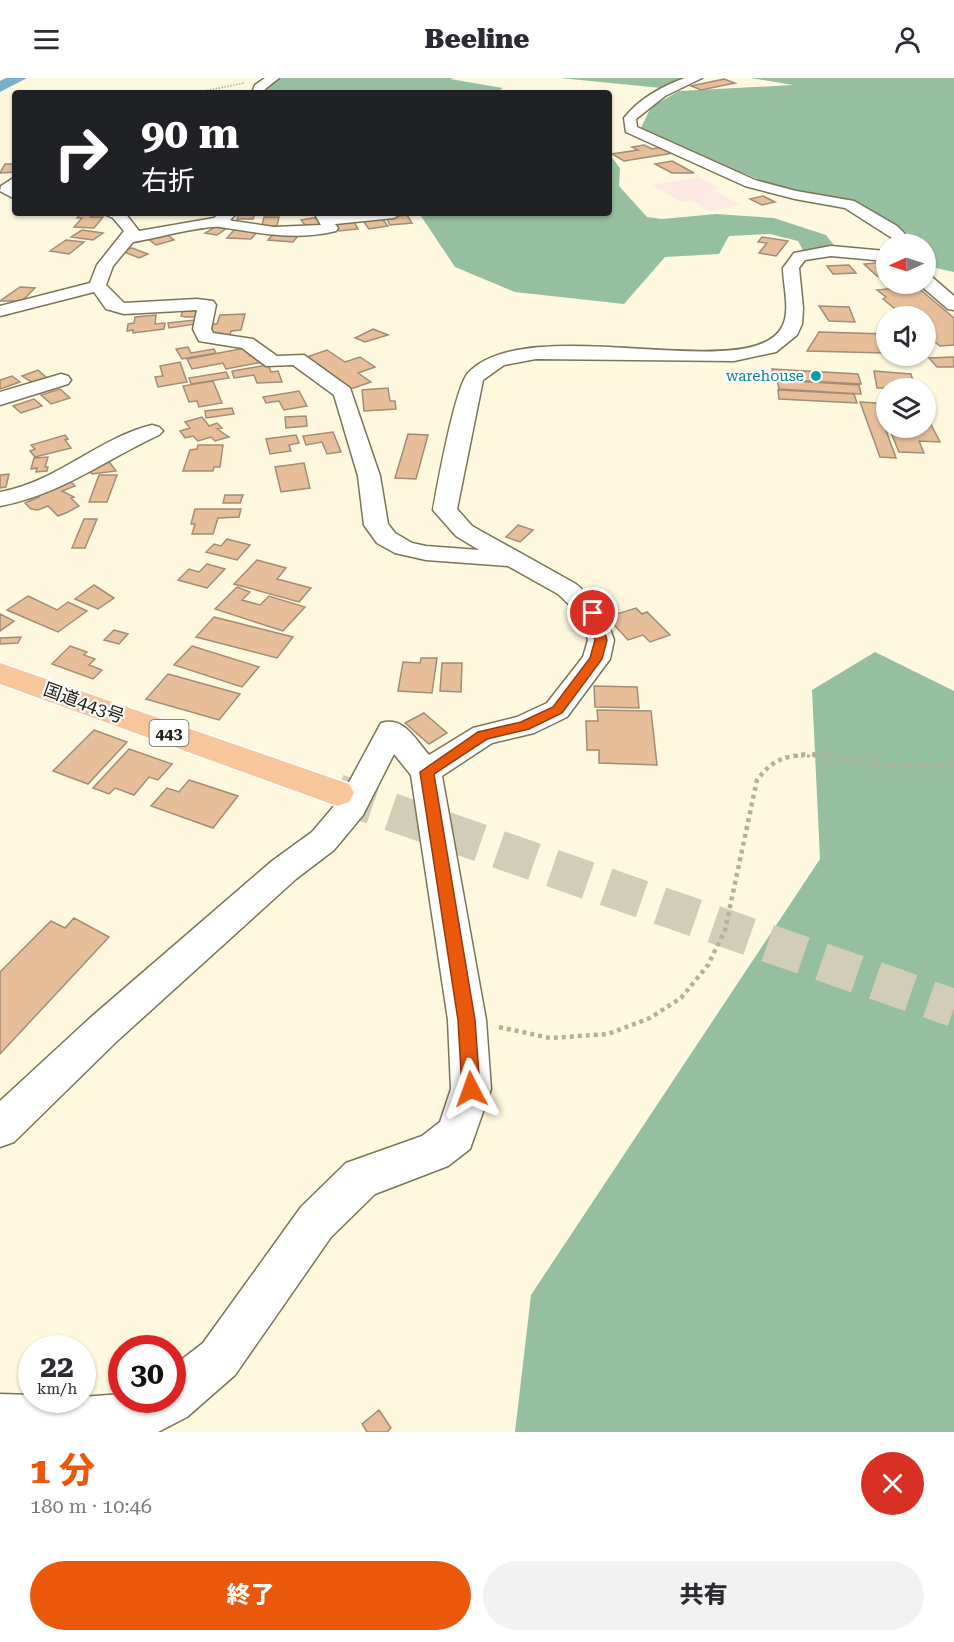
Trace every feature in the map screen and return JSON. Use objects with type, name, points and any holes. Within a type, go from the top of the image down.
[{"type":"highway","name":"国道443号","points":[[0,673],[337,793]]},
{"type":"street","points":[[258,90],[259,87],[273,78]]},
{"type":"street","points":[[696,78],[665,90],[645,103],[630,118],[631,129],[750,183],[795,195],[849,204],[898,234]]},
{"type":"street","points":[[12,184],[6,189],[12,193]]},
{"type":"street","points":[[97,286],[109,258],[128,238],[132,230],[119,216]]},
{"type":"street","points":[[128,238],[224,218],[261,230],[319,232],[330,228],[324,217],[342,216]]},
{"type":"street","points":[[426,772],[483,735],[524,726],[557,710],[596,659],[601,640],[593,613],[567,589],[464,531],[445,510],[450,473],[475,377],[484,368],[519,354],[538,352],[664,357],[731,355],[761,349],[779,342],[790,332],[794,313],[790,268],[800,256],[831,251],[876,256]]},
{"type":"street","points":[[0,311],[97,286],[103,290],[111,303],[124,309],[172,304],[207,305],[202,329],[206,337],[217,341],[248,342],[273,362],[297,359],[343,392],[369,476],[376,525],[387,538],[404,548],[426,553],[512,560]]},
{"type":"street","points":[[936,290],[954,305]]},
{"type":"street","points":[[0,399],[61,380]]},
{"type":"street","points":[[0,500],[37,491],[129,440],[152,431]]},
{"type":"street","points":[[0,1128],[120,1015],[284,870],[323,842],[352,807],[391,730],[426,772],[467,1020],[471,1089],[456,1135],[434,1152],[361,1178],[316,1222],[219,1359],[186,1386]]},
{"type":"street","points":[[0,1418],[120,1420],[143,1413]]},
{"type":"path","points":[[210,90],[244,83]]},
{"type":"path","points":[[467,1020],[550,1038],[608,1034],[650,1018],[681,998],[708,965],[725,930],[757,780],[768,765],[785,757],[810,754],[889,766],[954,765]]},
{"type":"shaded area","points":[[698,177],[718,188],[713,190],[741,205],[710,211],[692,200],[681,202],[652,185]]},
{"type":"green space","points":[[268,78],[454,78],[450,79],[503,88],[500,90],[256,90],[258,81]]},
{"type":"green space","points":[[560,78],[689,78],[661,88]]},
{"type":"green space","points":[[751,78],[954,78],[954,272],[936,268],[936,234],[909,234],[853,202],[784,189],[706,159],[640,130],[651,107],[679,91],[793,85]]},
{"type":"green space","points":[[612,158],[620,168],[619,186],[647,217],[662,219],[716,214],[774,218],[826,235],[837,249],[803,250],[798,241],[770,234],[729,236],[719,254],[665,257],[624,304],[515,292],[455,267],[421,216],[612,216]]},
{"type":"green space","points":[[875,652],[954,691],[954,1432],[515,1432],[531,1295],[820,859],[812,690]]},
{"type":"building","points":[[724,79],[735,83],[701,90],[691,86]]},
{"type":"building","points":[[644,145],[652,149],[662,147],[673,153],[624,161],[612,154],[638,150],[632,147]]},
{"type":"building","points":[[672,161],[694,173],[672,173],[655,164]]},
{"type":"building","points":[[5,164],[12,164],[12,172],[0,173]]},
{"type":"building","points":[[763,196],[775,202],[762,205],[750,199]]},
{"type":"building","points":[[79,216],[103,217],[94,228],[74,227],[82,218],[77,218]]},
{"type":"building","points":[[238,216],[254,216],[253,219],[237,219]]},
{"type":"building","points":[[380,216],[388,226],[369,229],[361,218]]},
{"type":"building","points":[[408,216],[412,223],[390,225],[386,217]]},
{"type":"building","points":[[264,217],[279,217],[277,226],[262,226]]},
{"type":"building","points":[[319,217],[326,227],[308,229],[301,220]]},
{"type":"building","points":[[352,219],[358,229],[339,231],[334,222]]},
{"type":"building","points":[[215,227],[227,228],[217,235],[205,233]]},
{"type":"building","points":[[82,230],[103,233],[93,240],[71,237]]},
{"type":"building","points":[[234,230],[258,231],[251,239],[227,238]]},
{"type":"building","points":[[165,233],[174,240],[156,245],[147,238]]},
{"type":"building","points":[[273,234],[298,236],[293,242],[268,240]]},
{"type":"building","points":[[762,237],[788,241],[776,256],[759,253],[767,243],[758,242]]},
{"type":"building","points":[[66,240],[84,242],[69,254],[50,251]]},
{"type":"building","points":[[132,248],[148,254],[139,258],[122,251]]},
{"type":"building","points":[[876,263],[876,275],[864,264]]},
{"type":"building","points":[[849,265],[856,273],[833,274],[827,266]]},
{"type":"building","points":[[20,287],[35,288],[22,301],[0,301]]},
{"type":"building","points":[[882,294],[926,294],[954,318],[954,345],[940,346],[936,343],[936,306],[892,306],[883,299],[886,297]]},
{"type":"building","points":[[819,306],[849,307],[855,322],[829,321]]},
{"type":"building","points":[[184,307],[203,307],[200,317],[185,317],[181,316]]},
{"type":"building","points":[[245,314],[241,330],[231,331],[230,335],[215,336],[209,331],[211,324],[217,324],[220,315]]},
{"type":"building","points":[[156,315],[155,324],[165,323],[164,329],[133,333],[133,330],[127,331],[128,324],[134,323],[135,317]]},
{"type":"building","points":[[195,320],[196,324],[169,328],[168,323]]},
{"type":"building","points":[[373,329],[388,335],[365,342],[355,338]]},
{"type":"building","points":[[819,332],[876,334],[876,353],[807,351]]},
{"type":"building","points":[[188,347],[191,353],[214,349],[216,353],[182,359],[176,349]]},
{"type":"building","points":[[245,348],[250,356],[255,355],[263,362],[226,369],[223,363],[192,369],[187,359]]},
{"type":"building","points":[[327,350],[345,362],[360,357],[375,367],[358,373],[371,382],[348,390],[301,359]]},
{"type":"building","points":[[954,357],[954,367],[937,367],[936,358]]},
{"type":"building","points":[[180,362],[187,382],[158,387],[155,377],[163,376],[160,366]]},
{"type":"building","points":[[268,365],[271,372],[278,371],[282,382],[257,383],[254,375],[234,378],[232,371]]},
{"type":"building","name":"warehouse","points":[[772,369],[858,374],[861,384],[773,379]]},
{"type":"building","points":[[38,370],[47,378],[33,383],[22,376]]},
{"type":"building","points":[[874,371],[911,374],[912,378],[876,378],[876,382]]},
{"type":"building","points":[[226,372],[229,378],[191,384],[189,378]]},
{"type":"building","points":[[12,376],[20,382],[0,389],[0,380]]},
{"type":"building","name":"warehouse","points":[[777,380],[859,385],[861,394],[779,389]]},
{"type":"building","points":[[213,381],[222,403],[199,407],[197,401],[189,402],[183,386]]},
{"type":"building","points":[[388,388],[390,401],[395,401],[396,409],[364,411],[362,390]]},
{"type":"building","points":[[60,389],[70,398],[51,404],[41,395]]},
{"type":"building","name":"warehouse","points":[[778,390],[854,394],[857,403],[779,399]]},
{"type":"building","points":[[299,391],[307,406],[284,410],[279,401],[266,403],[263,397]]},
{"type":"building","points":[[34,399],[42,406],[21,413],[13,406]]},
{"type":"building","points":[[860,402],[876,403],[876,438],[889,438],[896,458],[880,457]]},
{"type":"building","points":[[232,408],[234,414],[206,418],[205,411]]},
{"type":"building","points":[[306,416],[307,426],[286,428],[285,417]]},
{"type":"building","points":[[202,417],[209,426],[217,423],[222,428],[217,429],[229,437],[215,441],[211,437],[198,441],[193,436],[185,438],[180,431],[190,428],[185,422]]},
{"type":"building","points":[[333,432],[341,452],[327,454],[322,442],[306,445],[303,436]]},
{"type":"building","points":[[408,434],[428,435],[416,479],[395,478]]},
{"type":"building","points":[[936,434],[940,442],[919,441],[924,453],[899,452],[893,438],[936,438]]},
{"type":"building","points":[[65,435],[68,439],[65,440],[71,448],[35,457],[30,451],[35,449],[31,445]]},
{"type":"building","points":[[296,435],[299,443],[289,445],[291,451],[270,454],[266,439]]},
{"type":"building","points":[[198,445],[223,445],[220,467],[214,467],[213,471],[183,471],[190,450],[197,449]]},
{"type":"building","points":[[48,457],[45,467],[48,467],[47,471],[36,472],[37,468],[31,469],[34,458]]},
{"type":"building","points":[[107,459],[116,471],[92,474],[87,468]]},
{"type":"building","points":[[304,463],[310,488],[281,492],[275,467]]},
{"type":"building","points":[[9,474],[6,487],[0,488],[0,475]]},
{"type":"building","points":[[99,475],[117,475],[107,502],[89,502]]},
{"type":"building","points":[[70,481],[75,486],[62,491],[74,497],[71,498],[79,506],[68,512],[58,516],[48,506],[38,510],[31,509],[25,503],[39,497],[36,495]]},
{"type":"building","points":[[225,495],[243,495],[240,503],[223,503]]},
{"type":"building","points":[[195,509],[241,509],[239,517],[218,518],[213,534],[192,534],[195,524],[191,524]]},
{"type":"building","points":[[84,519],[97,519],[85,548],[72,548]]},
{"type":"building","points":[[518,525],[533,530],[520,542],[506,537]]},
{"type":"building","points":[[227,539],[250,545],[237,560],[206,552],[214,544],[221,546]]},
{"type":"building","points":[[257,560],[286,568],[277,579],[311,588],[299,602],[234,584]]},
{"type":"building","points":[[207,564],[225,569],[207,588],[178,580],[189,569],[199,572]]},
{"type":"building","points":[[94,585],[114,598],[98,609],[75,599]]},
{"type":"building","points":[[237,587],[250,592],[242,600],[260,605],[269,596],[305,607],[283,631],[215,609]]},
{"type":"building","points":[[28,596],[57,610],[68,602],[87,611],[58,632],[7,610]]},
{"type":"building","points":[[636,608],[642,614],[647,612],[670,635],[650,642],[643,635],[628,640],[607,617]]},
{"type":"building","points":[[0,614],[14,621],[0,631]]},
{"type":"building","points":[[214,617],[293,637],[277,658],[196,637]]},
{"type":"building","points":[[114,630],[128,634],[119,644],[104,640]]},
{"type":"building","points":[[21,637],[18,643],[0,644],[0,638]]},
{"type":"building","points":[[70,646],[87,652],[84,655],[95,659],[89,665],[102,670],[93,679],[52,664]]},
{"type":"building","points":[[192,646],[259,667],[242,687],[174,665]]},
{"type":"building","points":[[421,658],[437,658],[432,693],[398,691],[403,662],[420,663]]},
{"type":"building","points":[[442,663],[462,663],[461,692],[440,691]]},
{"type":"building","points":[[168,674],[240,694],[219,720],[146,699]]},
{"type":"building","points":[[594,686],[637,687],[639,708],[595,707]]},
{"type":"building","points":[[597,710],[651,711],[657,765],[599,763],[599,750],[587,750],[586,721],[598,721]]},
{"type":"building","points":[[424,713],[447,733],[429,744],[405,723]]},
{"type":"building","points":[[94,730],[127,742],[88,784],[53,771]]},
{"type":"building","points":[[129,749],[172,764],[158,780],[149,777],[134,795],[115,788],[109,794],[93,788]]},
{"type":"building","points":[[189,780],[238,796],[213,828],[151,806],[167,788],[179,792]]},
{"type":"building","points":[[74,918],[109,937],[0,1054],[0,972],[51,921],[65,928]]},
{"type":"building","points":[[379,1410],[391,1428],[387,1432],[367,1432],[362,1424]]},
{"type":"waterway","points":[[0,87],[19,78]]},
{"type":"tunnel","points":[[337,793],[954,1008]]},
{"type":"place","name":"warehouse","points":[[816,376]]},
{"type":"route","points":[[471,1089],[467,1020],[426,772],[483,735],[524,726],[557,710],[596,659],[601,640],[593,613]]}]
